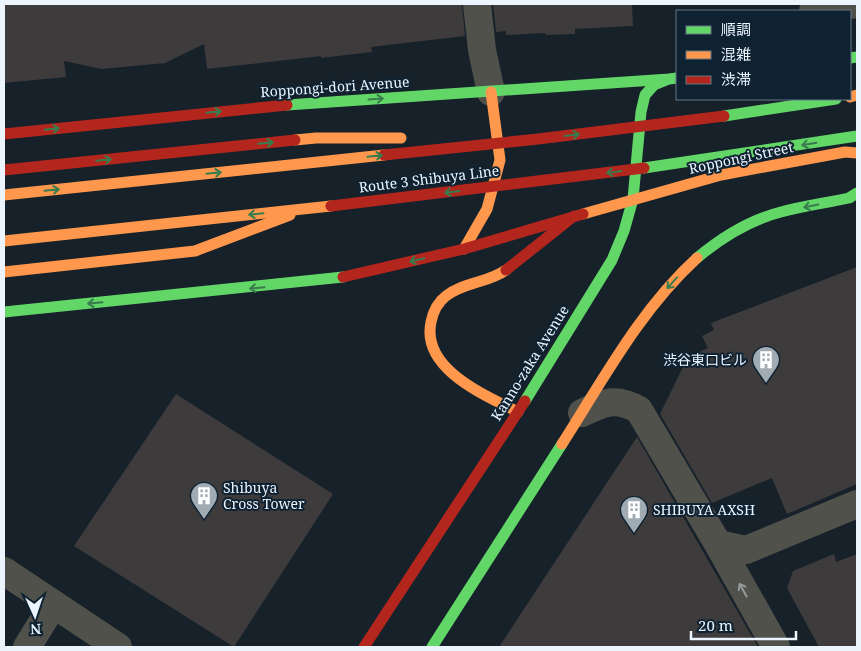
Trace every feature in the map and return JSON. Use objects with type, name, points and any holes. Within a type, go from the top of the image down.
[{"type":"main road","name":"Roppongi-dori Avenue","points":[[4,134],[285,105],[673,79]]},
{"type":"main road","name":"Kanno-zaka Avenue","points":[[364,647],[518,412],[612,260],[624,230],[633,199],[641,112],[645,95],[654,85],[673,79]]},
{"type":"main road","points":[[464,249],[487,209],[500,160],[491,92]]},
{"type":"main road","name":"Route 3 Shibuya Line","points":[[4,195],[538,139],[740,114],[830,100]]},
{"type":"main road","name":"Route 3 Shibuya Line","points":[[4,241],[306,209],[590,175],[741,155],[857,136]]},
{"type":"main road","points":[[4,170],[316,138],[412,138]]},
{"type":"main road","points":[[432,138],[538,139]]},
{"type":"main road","name":"Roppongi Street","points":[[633,199],[722,175],[844,152],[857,153]]},
{"type":"main road","points":[[432,647],[639,324],[664,292],[694,260],[727,233],[770,215],[849,198],[857,194]]},
{"type":"main road","points":[[4,312],[335,279],[464,249],[633,199]]},
{"type":"main road","points":[[4,272],[195,251],[306,209]]},
{"type":"main road","points":[[518,412],[462,382],[443,364],[434,350],[430,337],[430,322],[436,307],[445,296],[458,287],[500,274],[574,216]]},
{"type":"street","points":[[477,4],[482,50],[491,92]]},
{"type":"street","points":[[819,10],[857,4]]},
{"type":"street","points":[[582,413],[599,404],[612,402],[626,403],[638,410],[718,544],[776,647]]},
{"type":"street","points":[[718,544],[746,550],[857,504]]},
{"type":"street","points":[[4,571],[118,647]]},
{"type":"street","points":[[26,647],[53,605]]},
{"type":"building","points":[[4,4],[462,4],[465,36],[371,47],[372,52],[207,69],[204,44],[165,63],[102,69],[64,61],[66,77],[4,83]]},
{"type":"building","points":[[493,4],[632,4],[633,26],[575,29],[575,34],[506,35],[506,31],[496,32]]},
{"type":"building","name":"渋谷東口ビル","points":[[857,267],[857,484],[787,514],[772,478],[712,503],[660,414],[688,357],[708,348],[702,336],[714,330],[711,323]]},
{"type":"building","name":"Shibuya Cross Tower","points":[[176,394],[333,494],[234,647],[74,546]]},
{"type":"building","name":"SHIBUYA AXSH","points":[[637,437],[758,647],[499,647]]},
{"type":"building","points":[[834,554],[836,562],[857,554],[857,647],[819,647],[787,588],[793,571]]},
{"type":"traffic: fast","points":[[851,58],[857,57]]},
{"type":"traffic: fast","points":[[525,401],[612,260],[624,231],[633,199],[641,112],[645,95],[654,85],[676,78]]},
{"type":"traffic: fast","points":[[287,105],[669,79]]},
{"type":"traffic: fast","points":[[724,116],[829,100]]},
{"type":"traffic: fast","points":[[644,168],[857,136]]},
{"type":"traffic: fast","points":[[697,258],[726,236],[769,215],[849,198],[857,193]]},
{"type":"traffic: fast","points":[[4,312],[343,277]]},
{"type":"traffic: fast","points":[[432,647],[562,444]]},
{"type":"traffic: slow","points":[[464,249],[487,209],[500,160],[491,92]]},
{"type":"traffic: slow","points":[[851,97],[857,95]]},
{"type":"traffic: slow","points":[[295,140],[316,138],[401,138]]},
{"type":"traffic: slow","points":[[583,214],[721,175],[845,152],[857,153]]},
{"type":"traffic: slow","points":[[4,195],[384,155]]},
{"type":"traffic: slow","points":[[4,241],[331,206]]},
{"type":"traffic: slow","points":[[4,272],[195,251],[290,215]]},
{"type":"traffic: slow","points":[[562,444],[640,323],[677,278],[697,258]]},
{"type":"traffic: slow","points":[[506,270],[492,278],[453,291],[443,298],[432,318],[431,339],[436,353],[445,367],[458,378],[518,412]]},
{"type":"traffic: jam","points":[[4,134],[287,105]]},
{"type":"traffic: jam","points":[[384,155],[538,139],[724,116]]},
{"type":"traffic: jam","points":[[4,170],[295,140]]},
{"type":"traffic: jam","points":[[331,206],[644,168]]},
{"type":"traffic: jam","points":[[343,277],[464,249],[583,214]]},
{"type":"traffic: jam","points":[[506,270],[574,216]]},
{"type":"traffic: jam","points":[[364,647],[525,401]]},
{"type":"place","name":"渋谷東口ビル","points":[[766,384]]},
{"type":"place","name":"Shibuya Cross Tower","points":[[204,520]]},
{"type":"place","name":"SHIBUYA AXSH","points":[[634,534]]}]
